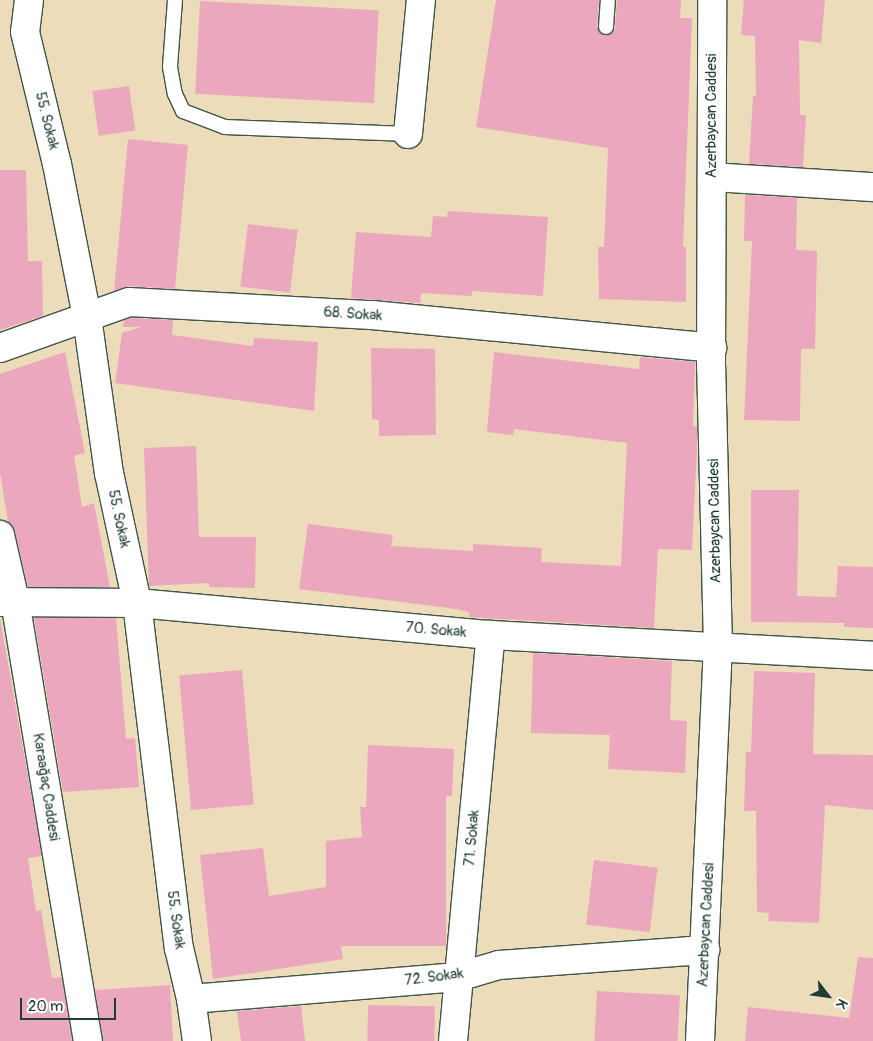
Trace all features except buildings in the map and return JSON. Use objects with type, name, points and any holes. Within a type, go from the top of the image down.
[{"type":"street","name":"55. Sokak","points":[[29,0],[25,32],[57,164],[86,317],[109,473],[137,603],[179,948],[192,999],[197,1041]]},
{"type":"street","points":[[408,134],[420,0]]},
{"type":"street","name":"Azerbaycan Caddesi","points":[[700,1041],[718,646],[712,348],[712,0]]},
{"type":"street","points":[[712,176],[873,187]]},
{"type":"street","name":"68. Sokak","points":[[0,348],[129,302],[372,315],[712,348]]},
{"type":"street","name":"Karaağaç Caddesi","points":[[0,535],[8,601],[88,1041]]},
{"type":"street","name":"70. Sokak","points":[[8,601],[137,603],[492,635],[873,656]]},
{"type":"street","name":"71. Sokak","points":[[454,1041],[458,977],[492,635]]},
{"type":"street","name":"72. Sokak","points":[[192,999],[458,977],[499,964],[705,950]]},
{"type":"lane","points":[[175,0],[170,67],[175,94],[183,111],[225,127],[408,134]]},
{"type":"lane","points":[[606,26],[608,0]]}]
